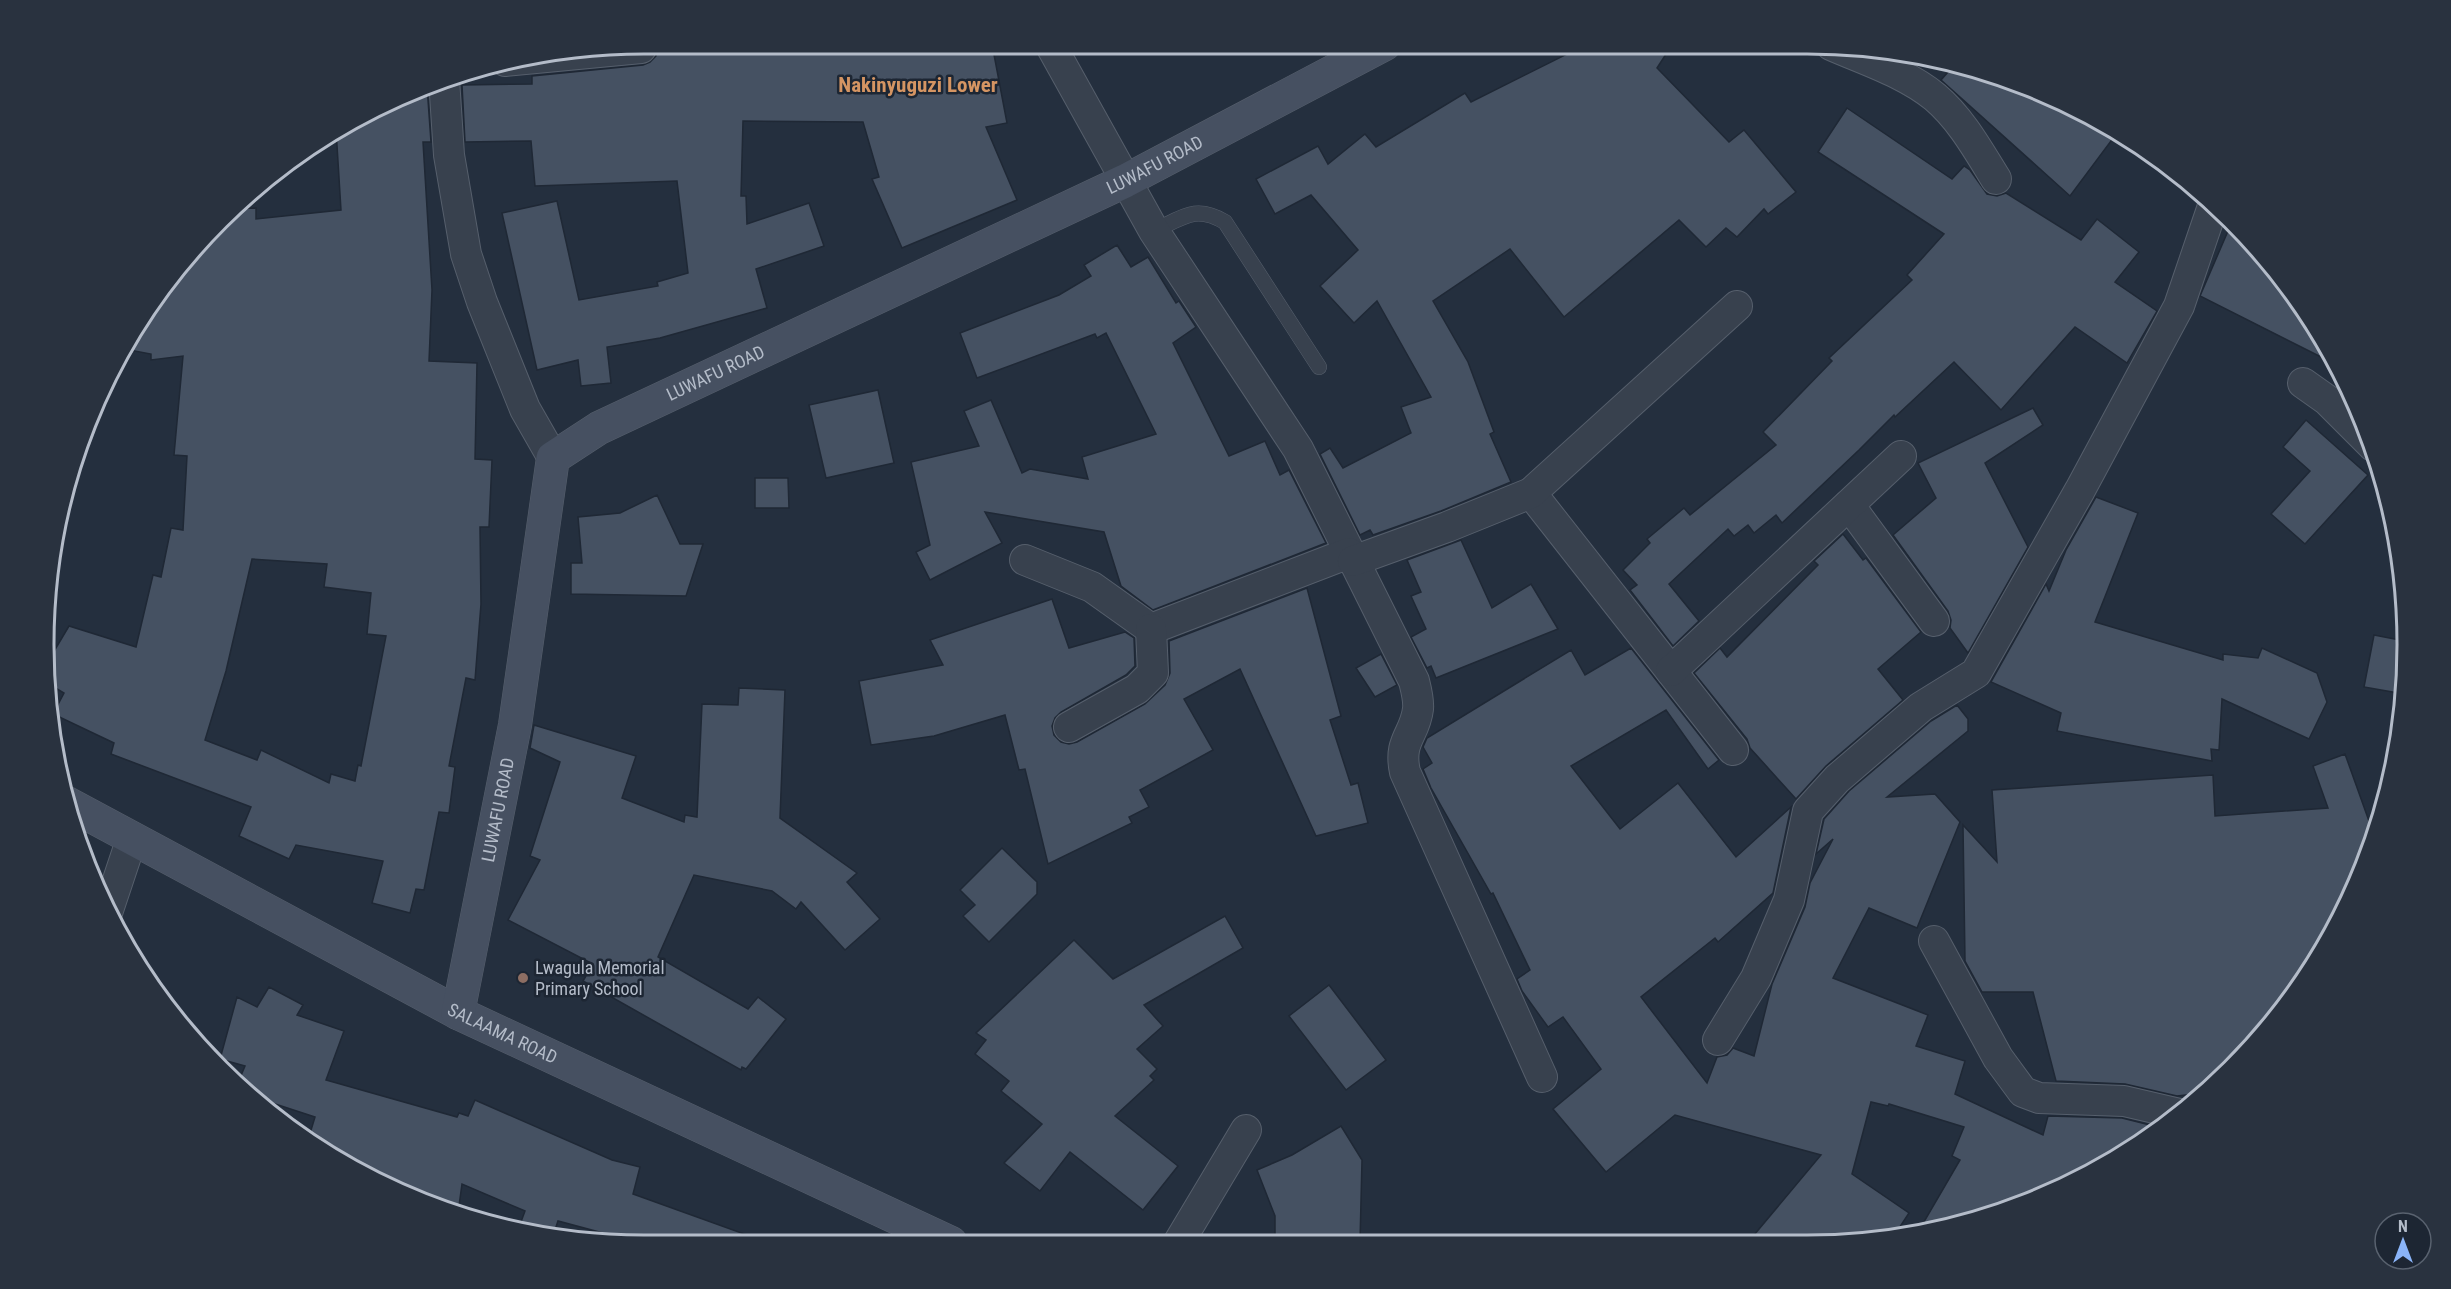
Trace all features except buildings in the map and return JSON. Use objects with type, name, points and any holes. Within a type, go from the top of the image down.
[{"type":"street","points":[[1055,54],[1154,231],[1298,449],[1414,681],[1418,708],[1414,726],[1406,739],[1403,750],[1405,772],[1542,1077]]},
{"type":"street","name":"LUWAFU ROAD","points":[[458,1013],[515,725],[554,458],[599,428],[1125,181],[1366,54]]},
{"type":"street","points":[[1856,56],[1913,82],[1935,96],[1964,128],[1996,179]]},
{"type":"street","points":[[445,89],[448,154],[466,254],[482,303],[525,409],[554,458]]},
{"type":"street","points":[[1718,1040],[1756,978],[1789,900],[1808,811],[1837,779],[1921,707],[1976,673],[2080,490],[2180,306],[2210,214]]},
{"type":"street","points":[[1151,629],[1351,557],[1447,527],[1531,493],[1737,306]]},
{"type":"street","points":[[2304,383],[2327,400],[2356,429]]},
{"type":"street","points":[[1671,671],[1901,456]]},
{"type":"street","points":[[1531,493],[1733,750]]},
{"type":"street","points":[[1850,505],[1934,621]]},
{"type":"street","points":[[1025,560],[1092,587],[1151,629]]},
{"type":"street","points":[[1069,727],[1137,689],[1153,673],[1151,629]]},
{"type":"street","name":"SALAAMA ROAD","points":[[77,809],[458,1013],[934,1235]]},
{"type":"street","points":[[112,899],[132,838]]},
{"type":"street","points":[[1934,941],[1998,1058],[2023,1092],[2039,1098],[2124,1101],[2168,1111]]},
{"type":"street","points":[[1183,1235],[1246,1130]]},
{"type":"lane","points":[[1154,231],[1194,212],[1210,213],[1225,222],[1319,367]]},
{"type":"place","name":"Lwagula Memorial Primary School","points":[[523,978]]},
{"type":"district","name":"Nakinyuguzi Lower","points":[[918,85]]}]
